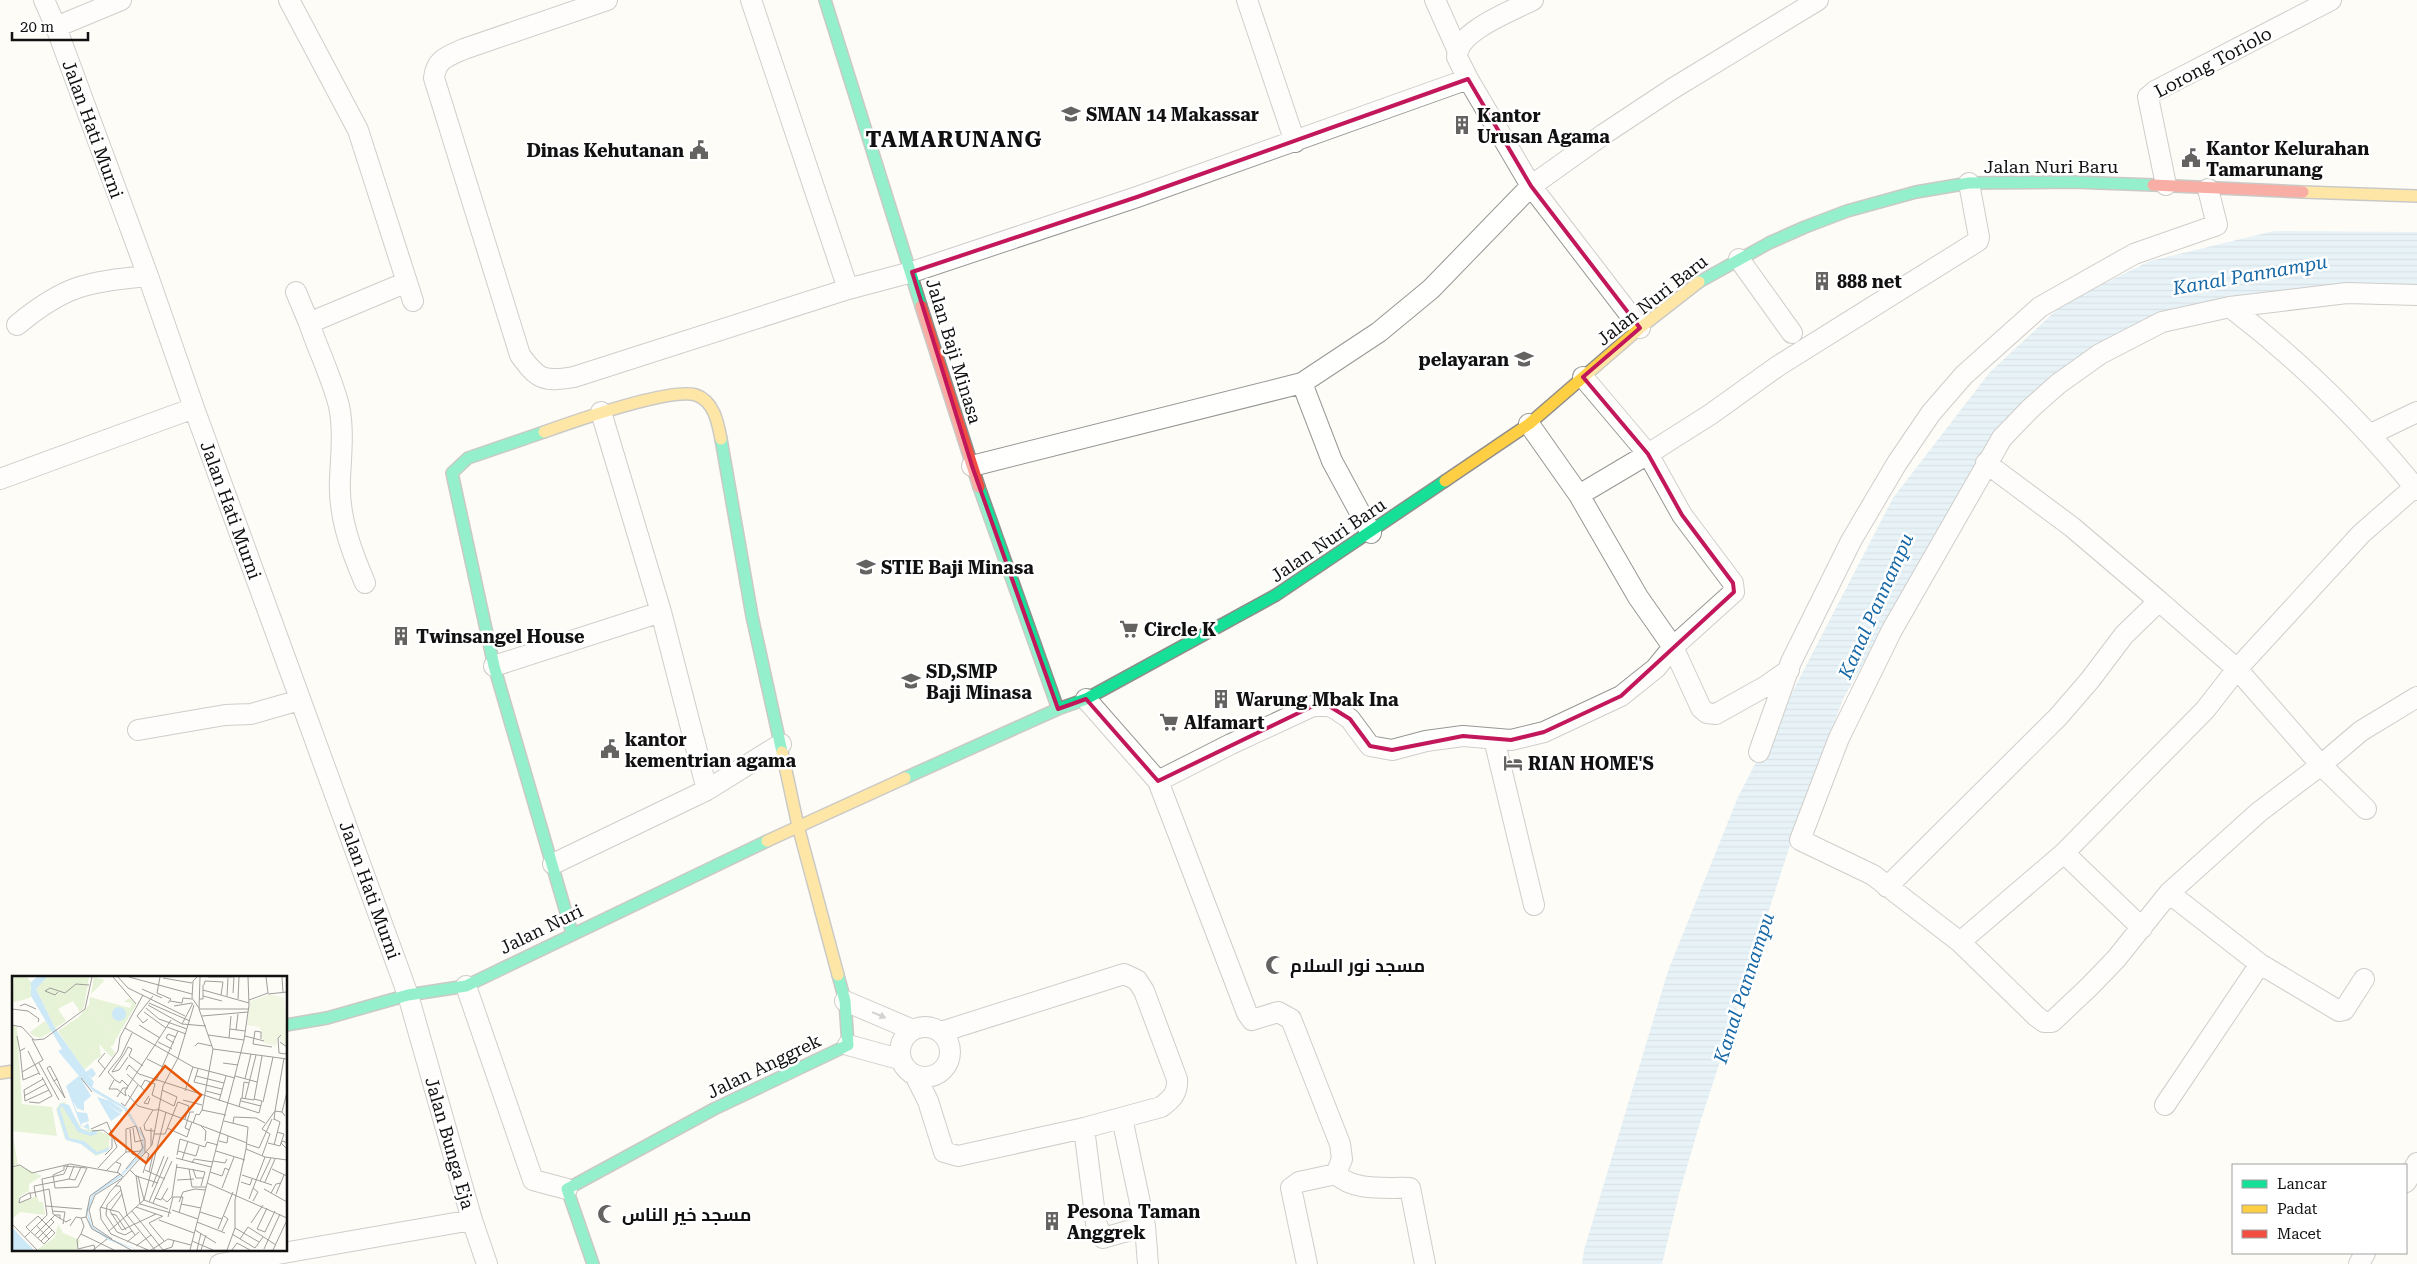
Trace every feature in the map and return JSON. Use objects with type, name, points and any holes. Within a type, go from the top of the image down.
[{"type":"street","name":"Jalan Hati Murni","points":[[44,0],[56,27],[148,276],[194,408],[408,995],[415,1020]]},
{"type":"street","points":[[56,27],[121,0]]},
{"type":"street","points":[[289,0],[358,130],[414,301]]},
{"type":"street","points":[[608,0],[464,49],[442,59],[435,67],[434,78],[520,355],[532,372],[544,379],[554,380],[574,377],[848,289],[912,272],[1137,197],[1468,79]]},
{"type":"street","points":[[751,0],[848,289]]},
{"type":"street","name":"Jalan Baji Minasa","points":[[825,0],[972,466],[1058,709]]},
{"type":"street","points":[[1247,0],[1295,142]]},
{"type":"street","points":[[1434,0],[1468,79],[1532,186],[1640,328]]},
{"type":"street","points":[[1457,50],[1470,34],[1533,0]]},
{"type":"street","name":"Lorong Toriolo","points":[[2166,185],[2148,97],[2155,90],[2331,0]]},
{"type":"street","points":[[972,466],[1302,383],[1379,332],[1431,289],[1532,186],[1604,134],[1811,4]]},
{"type":"street","name":"Jalan Nuri Baru","points":[[1058,709],[1086,699],[1276,595],[1371,533],[1530,424],[1640,328],[1706,276],[1805,227],[1847,211],[1916,192],[1969,183],[2074,182],[2166,185],[2208,189],[2417,196]]},
{"type":"street","points":[[1579,495],[1711,414],[1778,366],[1978,241],[1979,237],[1969,183]]},
{"type":"street","points":[[1759,752],[1788,670],[1851,541],[1897,463],[1931,413],[1964,375],[2040,307],[2134,254],[2217,225],[2208,189]]},
{"type":"street","points":[[1739,259],[1792,333]]},
{"type":"street","points":[[17,325],[56,296],[85,284],[148,276]]},
{"type":"street","points":[[309,323],[407,282]]},
{"type":"street","points":[[296,292],[339,407],[343,458],[340,480],[344,523],[350,548],[365,583]]},
{"type":"street","points":[[2417,296],[2347,293],[2230,307],[2162,322],[2100,354],[2058,384],[2002,438],[1986,463],[1888,638],[1839,738],[1800,840],[1864,870],[1887,886],[1960,942],[2044,1022],[2052,1022],[2090,986],[2142,928],[2169,893],[2259,812],[2321,765],[2362,730],[2417,697]]},
{"type":"street","points":[[1960,942],[2064,853],[2205,710],[2237,669],[2361,534],[2416,487],[2371,434],[2269,338],[2230,307]]},
{"type":"street","points":[[1158,781],[1231,744],[1313,706],[1329,706],[1337,710],[1350,719],[1370,746],[1379,748],[1392,750],[1426,741],[1463,736],[1511,740],[1544,732],[1621,696],[1656,668],[1673,647],[1734,592],[1735,588],[1682,515],[1648,454],[1583,377]]},
{"type":"street","points":[[1302,383],[1332,461],[1371,533]]},
{"type":"street","name":"Jalan Anggrek","points":[[494,666],[452,484],[452,473],[468,458],[601,412],[680,394],[696,395],[707,402],[717,418],[752,616],[798,826],[845,1001],[848,1045],[714,1109],[567,1189]]},
{"type":"street","points":[[0,479],[194,408]]},
{"type":"street","points":[[601,412],[661,612],[707,790]]},
{"type":"street","points":[[2371,434],[2417,412]]},
{"type":"street","points":[[1530,424],[1579,495],[1638,597],[1673,647],[1701,708],[1712,714],[1731,707],[1788,670]]},
{"type":"street","points":[[1986,463],[2072,527],[2237,669],[2321,765],[2366,809]]},
{"type":"street","points":[[1887,886],[2058,717],[2090,680],[2124,635],[2158,602]]},
{"type":"street","points":[[572,933],[494,666],[661,612]]},
{"type":"street","points":[[1086,699],[1158,781],[1247,1013],[1252,1020],[1282,1013],[1291,1019],[1295,1026],[1340,1144],[1342,1159],[1336,1174]]},
{"type":"street","points":[[138,730],[225,715],[251,714],[300,700]]},
{"type":"street","name":"Jalan Nuri","points":[[288,1025],[327,1018],[408,995],[466,986],[572,933],[798,826],[1058,709]]},
{"type":"street","points":[[1494,739],[1534,905]]},
{"type":"street","points":[[552,864],[707,790],[781,744]]},
{"type":"street","points":[[2064,853],[2142,928]]},
{"type":"street","points":[[2169,893],[2260,964],[2339,1012],[2344,1010],[2364,979]]},
{"type":"street","points":[[2165,1105],[2260,964]]},
{"type":"street","points":[[848,1045],[899,1059],[905,1068],[922,1077],[940,1144],[944,1152],[951,1156],[1084,1128],[1162,1107],[1176,1093],[1177,1079],[1144,991],[1137,980],[1124,974],[941,1032]]},
{"type":"street","points":[[466,986],[533,1180],[567,1189],[593,1264]]},
{"type":"street","points":[[845,1001],[912,1030]]},
{"type":"street","name":"Jalan Bunga Eja","points":[[415,1020],[472,1220],[487,1264]]},
{"type":"street","points":[[922,1077],[946,1068],[951,1049],[966,1024]]},
{"type":"street","points":[[899,1059],[902,1040],[912,1030],[927,1026],[941,1032],[951,1049]]},
{"type":"street","points":[[1122,1118],[1145,1226],[1148,1264]]},
{"type":"street","points":[[1084,1128],[1096,1223],[1103,1238],[1145,1226]]},
{"type":"street","points":[[2407,1180],[2417,1163]]},
{"type":"street","points":[[1308,1264],[1291,1188],[1299,1182],[1336,1174]]},
{"type":"street","points":[[1336,1174],[1342,1180],[1362,1186],[1410,1188],[1425,1264]]},
{"type":"street","points":[[221,1264],[293,1257],[472,1220]]},
{"type":"highlighted area","points":[[1468,79],[1531,186],[1640,328],[1583,377],[1648,454],[1682,515],[1733,583],[1734,592],[1621,696],[1544,732],[1511,740],[1463,736],[1392,750],[1370,746],[1350,719],[1329,706],[1313,706],[1158,781],[1086,699],[1058,709],[972,466],[912,272],[1137,197]]},
{"type":"water","name":"Kanal Pannampu","points":[[2274,231],[2417,232],[2417,287],[2349,283],[2221,301],[2109,339],[1965,484],[1843,699],[1791,842],[1699,1126],[1679,1194],[1662,1264],[1582,1264],[1584,1250],[1668,971],[1738,797],[1893,498],[1990,372],[2064,303],[2150,261]]},
{"type":"traffic: fast","points":[[825,0],[921,306]]},
{"type":"traffic: fast","points":[[1699,282],[1769,243],[1805,227],[1847,211],[1916,192],[1969,183],[2073,182],[2153,185]]},
{"type":"traffic: fast","points":[[544,432],[468,458],[452,473],[494,666],[572,933]]},
{"type":"traffic: fast","points":[[721,439],[752,616],[782,752]]},
{"type":"traffic: fast","points":[[905,778],[1058,709],[1086,699],[1276,595],[1445,481]]},
{"type":"traffic: fast","points":[[979,487],[1058,709]]},
{"type":"traffic: fast","points":[[288,1025],[327,1018],[408,995],[466,986],[767,841]]},
{"type":"traffic: fast","points":[[593,1264],[567,1189],[714,1109],[848,1045],[845,1001],[838,975]]},
{"type":"traffic: slow","points":[[2303,192],[2417,196]]},
{"type":"traffic: slow","points":[[1445,481],[1529,424],[1640,328],[1699,282]]},
{"type":"traffic: slow","points":[[544,432],[621,407],[666,396],[683,394],[696,395],[707,402],[714,413],[721,439]]},
{"type":"traffic: slow","points":[[782,752],[798,826],[838,975]]},
{"type":"traffic: slow","points":[[767,841],[905,778]]},
{"type":"traffic: slow","points":[[0,1073],[12,1071]]},
{"type":"traffic: jam","points":[[2153,185],[2303,192]]},
{"type":"traffic: jam","points":[[921,306],[979,487]]},
{"type":"place","name":"SMAN 14 Makassar","points":[[1071,114]]},
{"type":"place","name":"Kantor Urusan Agama","points":[[1462,125]]},
{"type":"place","name":"Dinas Kehutanan","points":[[699,150]]},
{"type":"place","name":"Kantor Kelurahan Tamarunang","points":[[2191,158]]},
{"type":"place","name":"888 net","points":[[1822,281]]},
{"type":"place","name":"pelayaran","points":[[1524,359]]},
{"type":"place","name":"STIE Baji Minasa","points":[[866,567]]},
{"type":"place","name":"Circle K","points":[[1129,629]]},
{"type":"place","name":"Twinsangel House","points":[[401,636]]},
{"type":"place","name":"SD,SMP Baji Minasa","points":[[911,681]]},
{"type":"place","name":"Warung Mbak Ina","points":[[1221,699]]},
{"type":"place","name":"Alfamart","points":[[1169,722]]},
{"type":"place","name":"kantor kementrian agama","points":[[610,749]]},
{"type":"place","name":"RIAN HOME'S","points":[[1513,763]]},
{"type":"place","name":"مسجد نور السلام","points":[[1275,965]]},
{"type":"place","name":"مسجد خير الناس","points":[[607,1214]]},
{"type":"place","name":"Pesona Taman Anggrek","points":[[1052,1221]]},
{"type":"district","name":"TAMARUNANG","points":[[954,139]]}]
